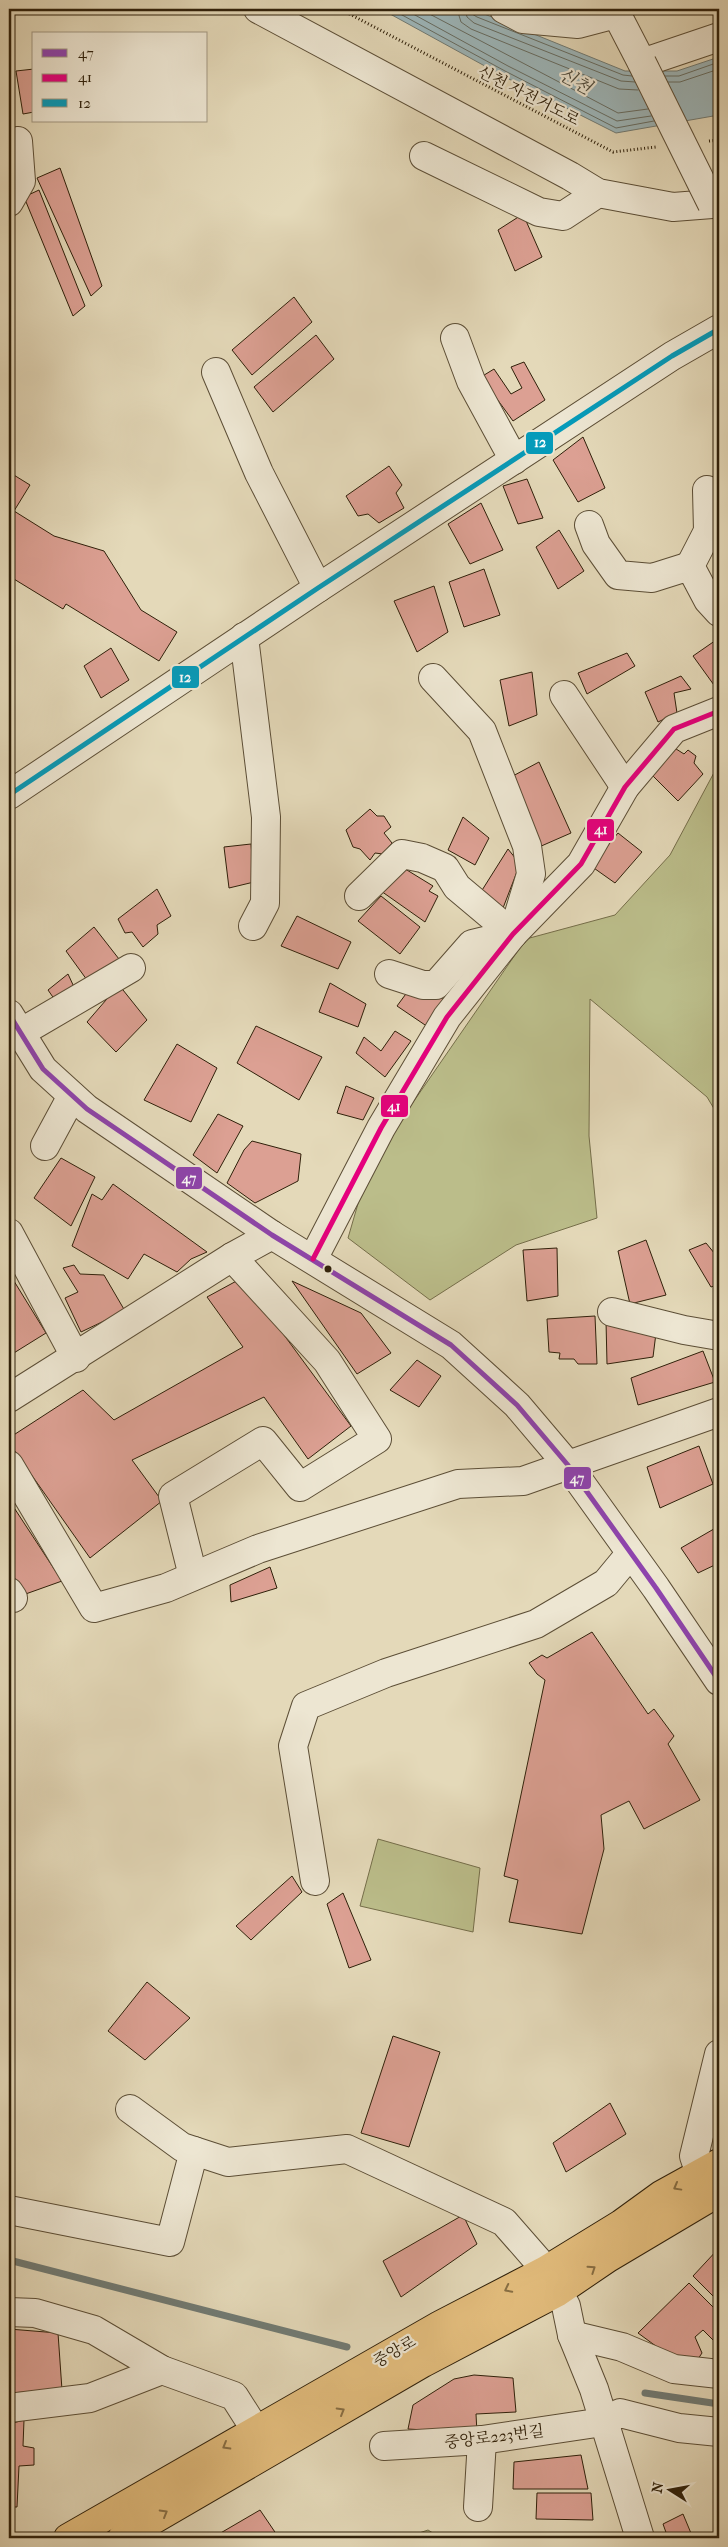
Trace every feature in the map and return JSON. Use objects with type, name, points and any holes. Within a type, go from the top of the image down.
[{"type":"main road","name":"중앙로","points":[[68,2538],[255,2429],[291,2425],[458,2344],[552,2281],[621,2224],[661,2195],[713,2176]]},
{"type":"main road","name":"중앙로","points":[[122,2538],[266,2455],[291,2425],[440,2325],[552,2281]]},
{"type":"street","points":[[258,9],[570,176],[598,193],[673,207],[717,208],[615,12],[578,24],[523,19],[504,9]]},
{"type":"street","points":[[642,63],[719,36]]},
{"type":"street","points":[[9,202],[21,181],[18,141]]},
{"type":"street","points":[[424,156],[539,212],[563,216],[598,193]]},
{"type":"street","points":[[9,795],[318,588],[672,356],[719,329]]},
{"type":"street","points":[[455,338],[472,381],[514,460]]},
{"type":"street","points":[[216,372],[259,473],[318,588]]},
{"type":"street","points":[[590,525],[596,544],[618,575],[652,578],[690,566],[708,531],[707,490]]},
{"type":"street","points":[[690,566],[708,600],[719,612]]},
{"type":"street","points":[[244,637],[266,817],[265,903],[254,926]]},
{"type":"street","points":[[433,678],[482,731],[527,846],[531,874],[513,934]]},
{"type":"street","points":[[564,695],[625,787]]},
{"type":"street","points":[[313,1259],[381,1128],[447,1018],[513,934],[581,864],[625,787],[674,729],[719,711]]},
{"type":"street","points":[[358,896],[402,854],[422,858],[445,868],[457,887],[513,934]]},
{"type":"street","points":[[389,974],[423,984],[436,985],[472,944],[513,934]]},
{"type":"street","points":[[131,968],[14,1023],[42,1069],[87,1109],[272,1235],[451,1346],[517,1405],[567,1464],[656,1588],[719,1681]]},
{"type":"street","points":[[45,1146],[72,1096]]},
{"type":"street","points":[[9,1233],[76,1358]]},
{"type":"street","points":[[9,1398],[76,1358],[232,1257],[272,1235]]},
{"type":"street","points":[[193,1576],[173,1496],[263,1441],[300,1487],[377,1439],[327,1361],[232,1257]]},
{"type":"street","points":[[612,1312],[684,1330],[719,1336]]},
{"type":"street","points":[[719,1326],[719,1332]]},
{"type":"street","points":[[9,1465],[94,1608],[166,1588],[258,1550],[458,1484],[523,1480],[719,1412]]},
{"type":"street","points":[[315,1881],[293,1746],[306,1706],[386,1673],[536,1624],[606,1583],[630,1554]]},
{"type":"street","points":[[713,2176],[694,2156],[719,2054]]},
{"type":"street","points":[[130,2108],[182,2147],[228,2162],[347,2149],[504,2222],[552,2281],[566,2306],[640,2538]]},
{"type":"street","points":[[9,2210],[170,2242],[194,2151]]},
{"type":"street","points":[[9,2312],[35,2313],[94,2330],[162,2370],[234,2396],[255,2429],[266,2455]]},
{"type":"street","points":[[576,2342],[622,2347],[674,2369],[719,2374]]},
{"type":"street","points":[[9,2408],[90,2398],[162,2370]]},
{"type":"street","name":"중앙로223번길","points":[[384,2446],[482,2440],[603,2422],[620,2413],[679,2428],[719,2432]]},
{"type":"street","points":[[478,2507],[482,2440]]},
{"type":"path","name":"신천 자전거도로","points":[[340,9],[613,152],[661,147]]},
{"type":"path","points":[[700,142],[719,140]]},
{"type":"green space","points":[[717,767],[719,769],[719,1117],[707,1097],[590,999],[589,1136],[597,1218],[516,1245],[430,1300],[348,1238],[369,1166],[526,939],[615,915],[670,855]]},
{"type":"green space","points":[[378,1839],[480,1868],[473,1932],[360,1906]]},
{"type":"green space","points":[[428,2530],[441,2538],[404,2538]]},
{"type":"water","name":"신천","points":[[381,9],[472,9],[625,71],[677,71],[719,57],[719,115],[616,133],[503,76]]},
{"type":"building","points":[[32,69],[32,112],[23,114],[16,71]]},
{"type":"building","points":[[60,168],[102,286],[91,296],[37,178]]},
{"type":"building","points":[[39,190],[85,306],[73,316],[24,197]]},
{"type":"building","points":[[523,214],[542,257],[515,271],[498,230]]},
{"type":"building","points":[[294,297],[312,322],[252,375],[232,350]]},
{"type":"building","points":[[316,335],[334,359],[273,412],[254,387]]},
{"type":"building","points":[[524,362],[545,400],[513,421],[481,377],[494,369],[511,394],[522,388],[511,367]]},
{"type":"building","points":[[583,437],[605,488],[578,502],[553,460]]},
{"type":"building","points":[[389,466],[402,485],[396,493],[404,508],[379,523],[368,514],[358,516],[346,496]]},
{"type":"building","points":[[9,472],[30,485],[14,511],[54,536],[104,551],[141,610],[177,632],[159,661],[66,604],[63,609],[9,576]]},
{"type":"building","points":[[527,479],[543,518],[518,524],[503,486]]},
{"type":"building","points":[[481,503],[503,550],[470,564],[448,524]]},
{"type":"building","points":[[559,530],[584,571],[558,589],[536,547]]},
{"type":"building","points":[[484,569],[500,615],[464,627],[449,582]]},
{"type":"building","points":[[434,586],[448,632],[417,652],[394,601]]},
{"type":"building","points":[[719,638],[719,692],[693,656]]},
{"type":"building","points":[[111,648],[129,680],[101,698],[84,666]]},
{"type":"building","points":[[627,653],[635,666],[587,694],[578,673]]},
{"type":"building","points":[[532,672],[537,715],[509,726],[500,680]]},
{"type":"building","points":[[681,676],[691,689],[674,693],[677,713],[658,722],[645,692]]},
{"type":"building","points":[[673,747],[684,754],[688,750],[696,756],[694,763],[703,774],[678,801],[652,775],[664,763],[659,760]]},
{"type":"building","points":[[539,762],[571,833],[539,847],[511,777]]},
{"type":"building","points":[[370,809],[377,816],[384,816],[391,827],[384,833],[392,843],[383,854],[375,853],[370,860],[360,849],[353,847],[346,830]]},
{"type":"building","points":[[463,817],[489,838],[475,865],[448,850]]},
{"type":"building","points":[[618,833],[642,852],[615,883],[591,866]]},
{"type":"building","points":[[251,844],[254,882],[229,888],[224,847]]},
{"type":"building","points":[[508,849],[520,864],[503,908],[479,895]]},
{"type":"building","points":[[402,867],[433,886],[429,891],[438,896],[425,922],[381,891]]},
{"type":"building","points":[[157,889],[171,916],[157,925],[158,934],[143,947],[132,932],[125,933],[118,919]]},
{"type":"building","points":[[381,896],[420,927],[400,954],[358,921]]},
{"type":"building","points":[[297,916],[351,942],[338,969],[281,946]]},
{"type":"building","points":[[94,927],[119,959],[87,980],[66,951]]},
{"type":"building","points":[[68,974],[74,987],[57,1003],[48,990]]},
{"type":"building","points":[[330,983],[366,1004],[358,1027],[319,1012]]},
{"type":"building","points":[[119,985],[147,1020],[116,1052],[87,1022]]},
{"type":"building","points":[[411,987],[434,992],[449,1004],[431,1029],[397,1006]]},
{"type":"building","points":[[256,1026],[322,1057],[299,1100],[237,1063]]},
{"type":"building","points":[[395,1031],[411,1041],[385,1077],[356,1053],[364,1037],[381,1051]]},
{"type":"building","points":[[177,1044],[217,1068],[191,1122],[144,1100]]},
{"type":"building","points":[[346,1086],[374,1098],[363,1120],[337,1113]]},
{"type":"building","points":[[218,1114],[243,1126],[217,1173],[193,1155]]},
{"type":"building","points":[[252,1141],[301,1154],[298,1181],[255,1203],[227,1183],[244,1150]]},
{"type":"building","points":[[61,1158],[95,1177],[71,1226],[34,1198]]},
{"type":"building","points":[[113,1184],[207,1252],[191,1259],[177,1272],[144,1254],[128,1279],[72,1246],[92,1194],[102,1200]]},
{"type":"building","points":[[646,1240],[666,1295],[630,1304],[618,1251]]},
{"type":"building","points":[[706,1243],[715,1254],[719,1253],[719,1284],[711,1287],[689,1250]]},
{"type":"building","points":[[557,1248],[558,1296],[527,1301],[523,1250]]},
{"type":"building","points":[[74,1265],[80,1274],[104,1275],[125,1311],[81,1332],[65,1298],[78,1292],[63,1268]]},
{"type":"building","points":[[9,1273],[46,1333],[9,1356]]},
{"type":"building","points":[[242,1278],[351,1426],[308,1459],[264,1397],[132,1460],[162,1501],[90,1558],[9,1443],[9,1438],[83,1390],[114,1420],[243,1347],[207,1297]]},
{"type":"building","points":[[292,1281],[361,1313],[391,1353],[357,1374]]},
{"type":"building","points":[[595,1316],[597,1364],[578,1364],[574,1359],[559,1359],[560,1353],[549,1352],[547,1319]]},
{"type":"building","points":[[606,1321],[656,1333],[653,1357],[607,1364]]},
{"type":"building","points":[[703,1351],[715,1382],[638,1405],[631,1378]]},
{"type":"building","points":[[417,1360],[441,1376],[419,1407],[390,1390]]},
{"type":"building","points":[[699,1446],[713,1484],[660,1508],[647,1467]]},
{"type":"building","points":[[9,1500],[62,1581],[20,1596],[9,1579]]},
{"type":"building","points":[[719,1526],[719,1563],[698,1573],[681,1548]]},
{"type":"building","points":[[270,1567],[277,1588],[231,1602],[230,1585]]},
{"type":"building","points":[[592,1632],[648,1714],[654,1709],[674,1736],[668,1744],[700,1800],[644,1829],[629,1801],[601,1815],[604,1849],[582,1934],[509,1922],[518,1880],[504,1876],[545,1680],[537,1674],[529,1663],[542,1655],[547,1658]]},
{"type":"building","points":[[292,1876],[302,1892],[251,1940],[236,1926]]},
{"type":"building","points":[[343,1893],[371,1960],[349,1968],[327,1904]]},
{"type":"building","points":[[147,1982],[190,2018],[145,2060],[108,2031]]},
{"type":"building","points":[[393,2036],[440,2052],[409,2147],[361,2133]]},
{"type":"building","points":[[610,2103],[626,2134],[566,2172],[553,2143]]},
{"type":"building","points":[[463,2215],[477,2244],[401,2297],[383,2261]]},
{"type":"building","points":[[719,2248],[719,2302],[693,2276]]},
{"type":"building","points":[[689,2283],[719,2313],[719,2336],[714,2341],[703,2330],[695,2337],[702,2353],[690,2371],[638,2333]]},
{"type":"building","points":[[9,2329],[58,2333],[62,2390],[9,2393]]},
{"type":"building","points":[[474,2375],[513,2378],[516,2412],[476,2414],[477,2433],[408,2429],[413,2405],[454,2379]]},
{"type":"building","points":[[24,2420],[23,2446],[34,2448],[34,2465],[19,2466],[17,2507],[9,2507],[9,2424]]},
{"type":"building","points":[[581,2455],[588,2489],[513,2489],[514,2462]]},
{"type":"building","points":[[537,2493],[591,2493],[593,2520],[536,2519]]},
{"type":"building","points":[[260,2510],[279,2538],[212,2538]]},
{"type":"building","points":[[683,2514],[693,2538],[668,2538],[663,2524]]},
{"type":"waterway","points":[[9,2260],[347,2347]]},
{"type":"waterway","points":[[645,2393],[719,2404]]},
{"type":"transit line","name":"12","points":[[9,795],[318,588],[672,356],[719,329]]},
{"type":"transit line","name":"41","points":[[313,1259],[381,1128],[447,1017],[513,934],[581,864],[625,787],[674,729],[719,711]]},
{"type":"transit line","name":"47","points":[[9,1014],[43,1069],[87,1109],[272,1235],[451,1345],[517,1405],[567,1464],[656,1588],[719,1681]]}]
